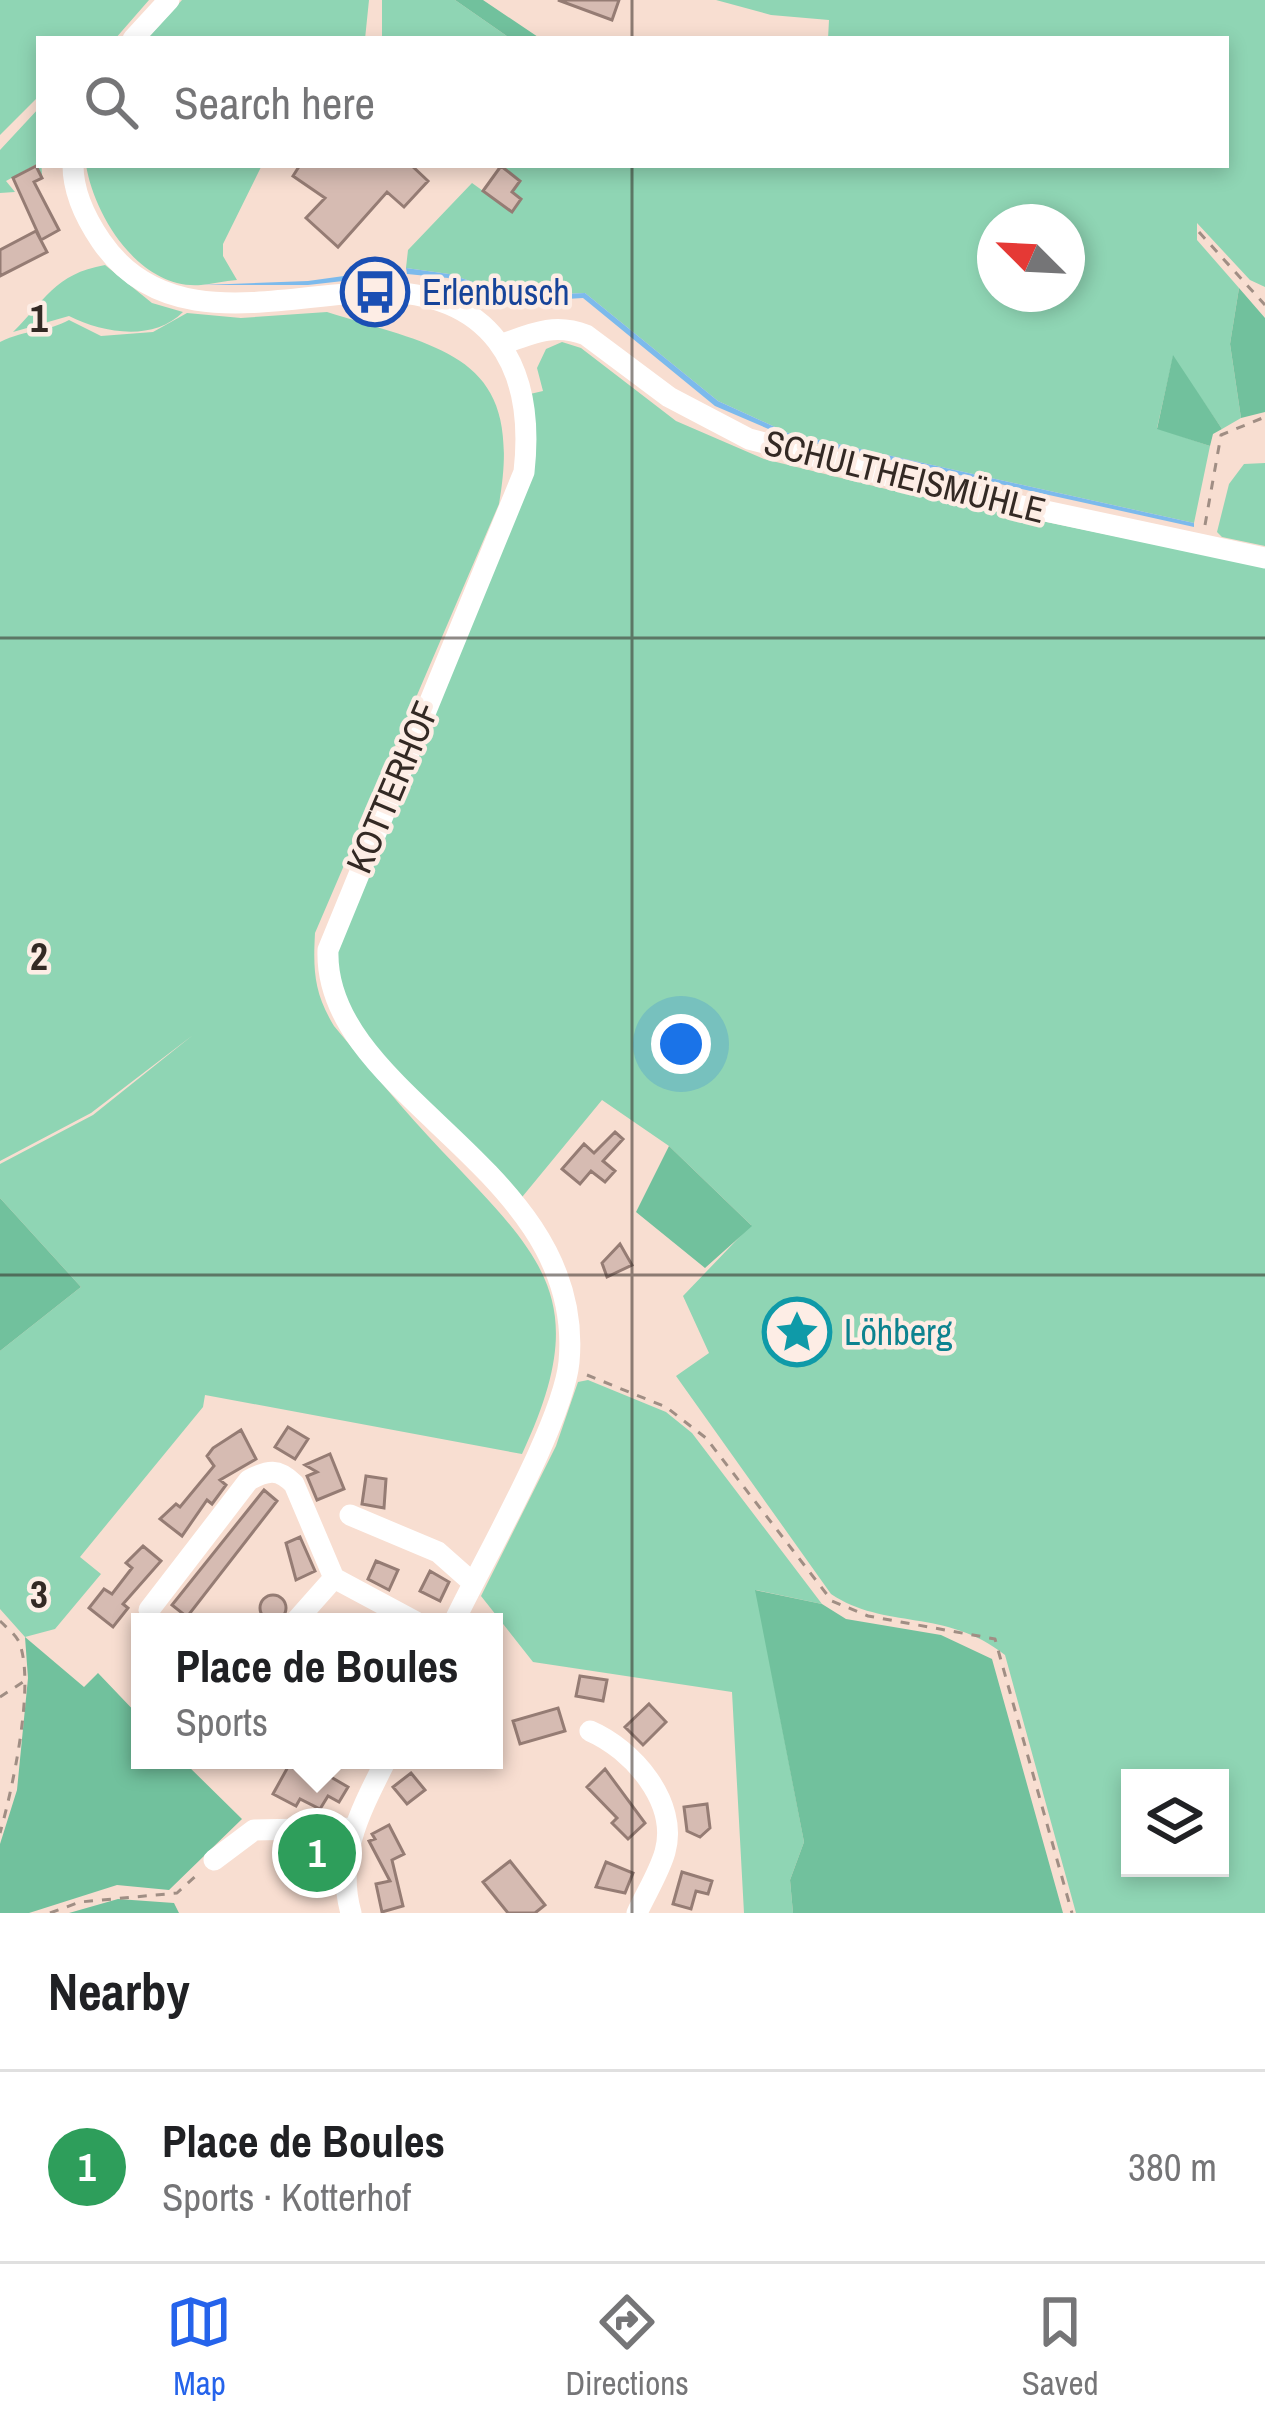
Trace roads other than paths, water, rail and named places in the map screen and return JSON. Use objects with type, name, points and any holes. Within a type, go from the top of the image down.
[{"type":"street","points":[[136,36],[169,0]]},
{"type":"street","points":[[74,168],[80,204],[107,251],[147,284],[200,302],[239,306],[396,294],[466,313],[503,344]]},
{"type":"street","name":"SCHULTHEISMÜHLE","points":[[503,344],[567,327],[586,334],[695,414],[749,439],[915,483],[1265,558]]},
{"type":"street","name":"KOTTERHOF","points":[[473,1583],[568,1367],[570,1319],[541,1237],[499,1185],[353,1032],[327,979],[328,950],[343,903],[524,472],[524,395],[503,344]]},
{"type":"street","points":[[149,1610],[249,1480],[267,1471],[283,1473],[294,1484],[334,1578],[399,1613]]},
{"type":"street","points":[[350,1515],[438,1552],[473,1583],[458,1613]]},
{"type":"street","points":[[304,1613],[334,1578]]},
{"type":"street","points":[[590,1731],[611,1740],[632,1759],[650,1783],[667,1821],[666,1850],[637,1913]]},
{"type":"street","points":[[350,1913],[344,1891],[353,1828],[382,1769]]},
{"type":"street","points":[[214,1860],[254,1830],[353,1828]]},
{"type":"water","points":[[406,268],[449,274],[515,296],[585,293],[718,401],[788,433],[1194,523],[1194,527],[787,437],[715,406],[583,298],[515,302],[448,278],[407,274]]},
{"type":"water","points":[[387,270],[387,276],[308,285],[203,285],[308,281]]},
{"type":"place","name":"Erlenbusch","points":[[375,292]]},
{"type":"place","name":"Löhberg","points":[[797,1332]]},
{"type":"place","name":"Place de Boules","points":[[317,1853]]}]
